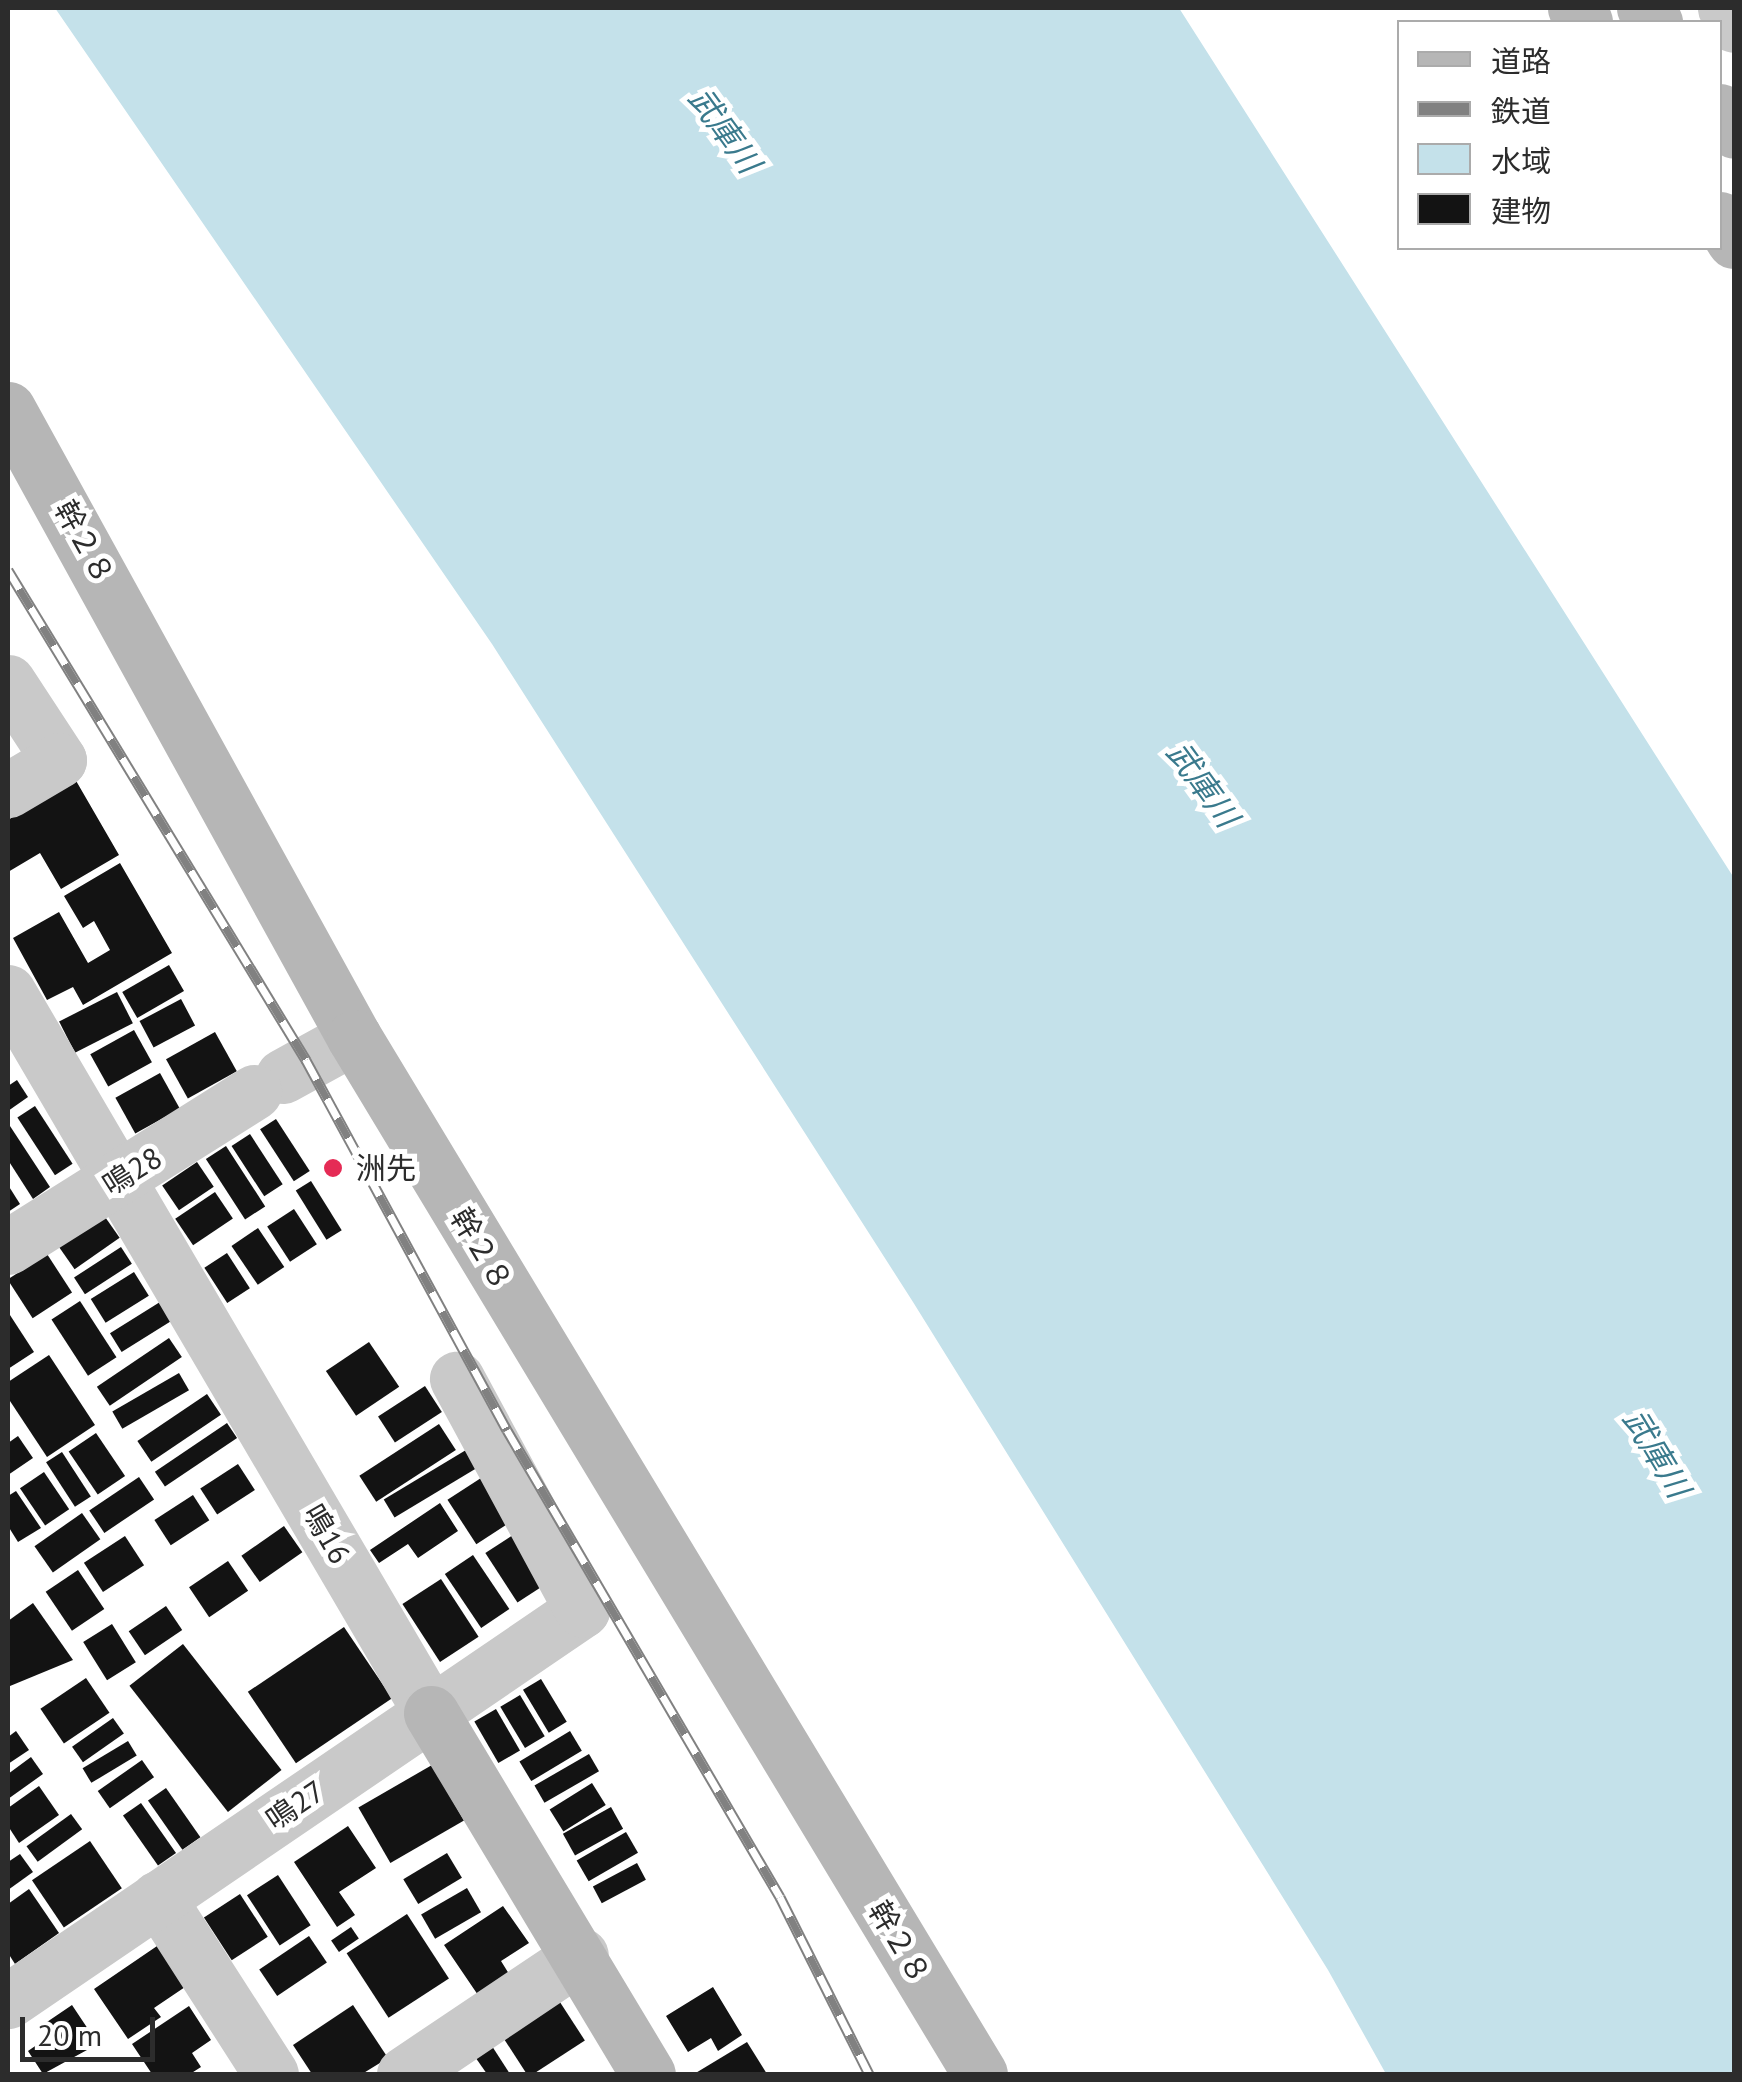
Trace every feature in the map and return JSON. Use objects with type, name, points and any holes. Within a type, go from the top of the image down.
[{"type":"street","points":[[1724,8],[1734,26]]},
{"type":"street","name":"幹２８","points":[[8,409],[354,1037],[980,2074]]},
{"type":"street","points":[[8,682],[59,760],[8,790]]},
{"type":"street","name":"鳴16","points":[[8,992],[648,2074]]},
{"type":"street","name":"鳴28","points":[[8,1248],[269,1084],[354,1037]]},
{"type":"street","name":"鳴27","points":[[8,2001],[582,1610],[545,1532],[456,1379]]},
{"type":"street","points":[[158,1898],[272,2074]]},
{"type":"street","points":[[404,2074],[581,1956]]},
{"type":"water","name":"武庫川","points":[[55,8],[1179,8],[1734,878],[1734,2074],[1386,2074],[1328,1970],[913,1302],[492,644]]},
{"type":"building","points":[[75,779],[119,855],[61,889],[40,853],[8,872],[8,820]]},
{"type":"building","points":[[120,863],[172,953],[83,1005],[73,987],[47,1000],[13,938],[59,912],[88,963],[110,950],[94,921],[83,928],[64,896]]},
{"type":"building","points":[[169,965],[184,991],[137,1018],[122,992]]},
{"type":"building","points":[[117,992],[133,1023],[75,1053],[59,1022]]},
{"type":"building","points":[[181,999],[195,1025],[154,1048],[140,1021]]},
{"type":"building","points":[[134,1030],[152,1062],[108,1087],[90,1054]]},
{"type":"building","points":[[215,1032],[237,1071],[188,1099],[166,1059]]},
{"type":"building","points":[[160,1073],[180,1109],[135,1134],[115,1098]]},
{"type":"building","points":[[17,1080],[28,1097],[8,1111],[8,1086]]},
{"type":"building","points":[[35,1106],[73,1164],[55,1175],[17,1117]]},
{"type":"building","points":[[276,1119],[310,1171],[294,1181],[260,1129]]},
{"type":"building","points":[[8,1123],[50,1187],[33,1199],[8,1160]]},
{"type":"building","points":[[250,1134],[283,1184],[264,1196],[232,1146]]},
{"type":"building","points":[[226,1146],[265,1206],[245,1219],[206,1159]]},
{"type":"building","points":[[197,1162],[214,1187],[179,1210],[162,1185]]},
{"type":"building","points":[[311,1181],[342,1230],[326,1240],[296,1191]]},
{"type":"building","points":[[8,1185],[20,1204],[8,1212]]},
{"type":"building","points":[[215,1192],[233,1219],[193,1245],[175,1219]]},
{"type":"building","points":[[294,1209],[317,1244],[290,1262],[267,1226]]},
{"type":"building","points":[[103,1214],[120,1238],[75,1269],[58,1246]]},
{"type":"building","points":[[258,1228],[284,1267],[258,1285],[231,1246]]},
{"type":"building","points":[[121,1247],[132,1264],[85,1294],[74,1277]]},
{"type":"building","points":[[227,1253],[250,1288],[227,1303],[204,1268]]},
{"type":"building","points":[[47,1254],[72,1293],[33,1318],[8,1279]]},
{"type":"building","points":[[134,1272],[149,1296],[106,1323],[91,1299]]},
{"type":"building","points":[[80,1301],[116,1357],[88,1376],[51,1320]]},
{"type":"building","points":[[160,1302],[172,1321],[122,1352],[110,1333]]},
{"type":"building","points":[[8,1312],[34,1352],[8,1369]]},
{"type":"building","points":[[169,1338],[182,1357],[110,1406],[97,1387]]},
{"type":"building","points":[[369,1342],[399,1387],[356,1416],[326,1371]]},
{"type":"building","points":[[49,1355],[95,1425],[47,1457],[8,1398],[8,1382]]},
{"type":"building","points":[[179,1373],[189,1390],[122,1429],[112,1412]]},
{"type":"building","points":[[425,1386],[442,1412],[395,1442],[378,1416]]},
{"type":"building","points":[[207,1394],[221,1415],[151,1462],[137,1441]]},
{"type":"building","points":[[227,1423],[237,1438],[165,1487],[155,1472]]},
{"type":"building","points":[[439,1424],[456,1450],[376,1502],[359,1476]]},
{"type":"building","points":[[96,1433],[125,1476],[98,1495],[69,1451]]},
{"type":"building","points":[[18,1436],[33,1458],[8,1475],[8,1443]]},
{"type":"building","points":[[466,1450],[477,1468],[395,1517],[384,1499]]},
{"type":"building","points":[[62,1452],[91,1496],[75,1507],[46,1462]]},
{"type":"building","points":[[238,1464],[255,1490],[217,1515],[200,1489]]},
{"type":"building","points":[[44,1472],[69,1509],[45,1526],[20,1488]]},
{"type":"building","points":[[139,1477],[154,1499],[104,1533],[89,1511]]},
{"type":"building","points":[[481,1478],[510,1522],[476,1544],[447,1500]]},
{"type":"building","points":[[16,1491],[41,1528],[18,1542],[8,1526],[8,1496]]},
{"type":"building","points":[[193,1495],[209,1520],[171,1545],[154,1520]]},
{"type":"building","points":[[440,1503],[458,1531],[418,1558],[408,1544],[379,1563],[370,1550]]},
{"type":"building","points":[[82,1513],[100,1539],[53,1572],[34,1546]]},
{"type":"building","points":[[284,1526],[302,1552],[260,1582],[241,1556]]},
{"type":"building","points":[[513,1535],[545,1584],[517,1602],[485,1553]]},
{"type":"building","points":[[125,1536],[144,1565],[103,1592],[84,1563]]},
{"type":"building","points":[[473,1555],[509,1609],[481,1628],[445,1574]]},
{"type":"building","points":[[228,1561],[248,1591],[209,1617],[189,1587]]},
{"type":"building","points":[[78,1570],[104,1609],[72,1631],[46,1592]]},
{"type":"building","points":[[441,1579],[479,1637],[440,1662],[402,1604]]},
{"type":"building","points":[[33,1603],[73,1660],[10,1686],[8,1621]]},
{"type":"building","points":[[166,1606],[182,1630],[145,1655],[129,1631]]},
{"type":"building","points":[[112,1624],[136,1662],[107,1680],[83,1642]]},
{"type":"building","points":[[344,1627],[392,1698],[296,1763],[248,1692]]},
{"type":"building","points":[[183,1644],[282,1770],[228,1812],[129,1686]]},
{"type":"building","points":[[86,1678],[109,1713],[64,1744],[40,1709]]},
{"type":"building","points":[[541,1679],[567,1722],[549,1733],[523,1690]]},
{"type":"building","points":[[520,1695],[545,1736],[525,1748],[500,1707]]},
{"type":"building","points":[[496,1709],[520,1751],[498,1763],[474,1722]]},
{"type":"building","points":[[113,1718],[124,1734],[83,1762],[72,1747]]},
{"type":"building","points":[[16,1731],[29,1750],[8,1764],[8,1737]]},
{"type":"building","points":[[570,1731],[582,1751],[531,1781],[519,1761]]},
{"type":"building","points":[[128,1741],[137,1756],[91,1783],[83,1768]]},
{"type":"building","points":[[589,1754],[599,1771],[544,1803],[534,1786]]},
{"type":"building","points":[[31,1757],[43,1774],[8,1799],[8,1774]]},
{"type":"building","points":[[142,1760],[154,1777],[110,1808],[98,1791]]},
{"type":"building","points":[[432,1765],[464,1820],[390,1863],[358,1808]]},
{"type":"building","points":[[592,1783],[606,1805],[563,1832],[550,1809]]},
{"type":"building","points":[[39,1786],[59,1815],[19,1843],[8,1826],[8,1808]]},
{"type":"building","points":[[166,1788],[200,1837],[182,1850],[148,1801]]},
{"type":"building","points":[[141,1803],[176,1853],[158,1866],[123,1816]]},
{"type":"building","points":[[611,1807],[623,1829],[575,1856],[563,1834]]},
{"type":"building","points":[[71,1814],[82,1829],[38,1862],[27,1846]]},
{"type":"building","points":[[348,1826],[376,1868],[339,1892],[355,1915],[337,1927],[294,1862]]},
{"type":"building","points":[[626,1832],[638,1853],[589,1881],[577,1860]]},
{"type":"building","points":[[90,1841],[122,1888],[64,1927],[32,1880]]},
{"type":"building","points":[[447,1853],[462,1878],[418,1904],[403,1879]]},
{"type":"building","points":[[20,1854],[33,1872],[8,1890],[8,1862]]},
{"type":"building","points":[[637,1863],[646,1880],[602,1903],[593,1886]]},
{"type":"building","points":[[278,1875],[311,1925],[280,1945],[247,1895]]},
{"type":"building","points":[[467,1888],[481,1912],[435,1939],[421,1914]]},
{"type":"building","points":[[29,1889],[59,1933],[15,1964],[8,1953],[8,1904]]},
{"type":"building","points":[[240,1894],[268,1937],[232,1960],[204,1917]]},
{"type":"building","points":[[503,1906],[529,1943],[501,1961],[511,1977],[480,1998],[444,1945]]},
{"type":"building","points":[[407,1914],[449,1979],[389,2018],[347,1953]]},
{"type":"building","points":[[351,1927],[359,1939],[339,1952],[331,1940]]},
{"type":"building","points":[[309,1936],[327,1963],[277,1996],[259,1970]]},
{"type":"building","points":[[160,1944],[188,1985],[154,2008],[161,2017],[128,2039],[94,1989]]},
{"type":"building","points":[[713,1987],[742,2035],[718,2051],[711,2038],[688,2052],[666,2016]]},
{"type":"building","points":[[556,1996],[585,2040],[533,2074],[527,2074],[500,2032]]},
{"type":"building","points":[[72,2005],[98,2044],[43,2074],[28,2051],[51,2035],[44,2024]]},
{"type":"building","points":[[353,2005],[388,2058],[362,2074],[312,2074],[293,2045]]},
{"type":"building","points":[[189,2006],[211,2040],[192,2053],[201,2067],[190,2074],[152,2074],[132,2044]]},
{"type":"building","points":[[747,2042],[767,2074],[694,2074]]},
{"type":"building","points":[[490,2043],[510,2074],[487,2074],[473,2054]]},
{"type":"railway","points":[[8,570],[306,1060],[507,1430],[780,1897],[869,2074]]},
{"type":"place","name":"洲先","points":[[333,1168]]}]
